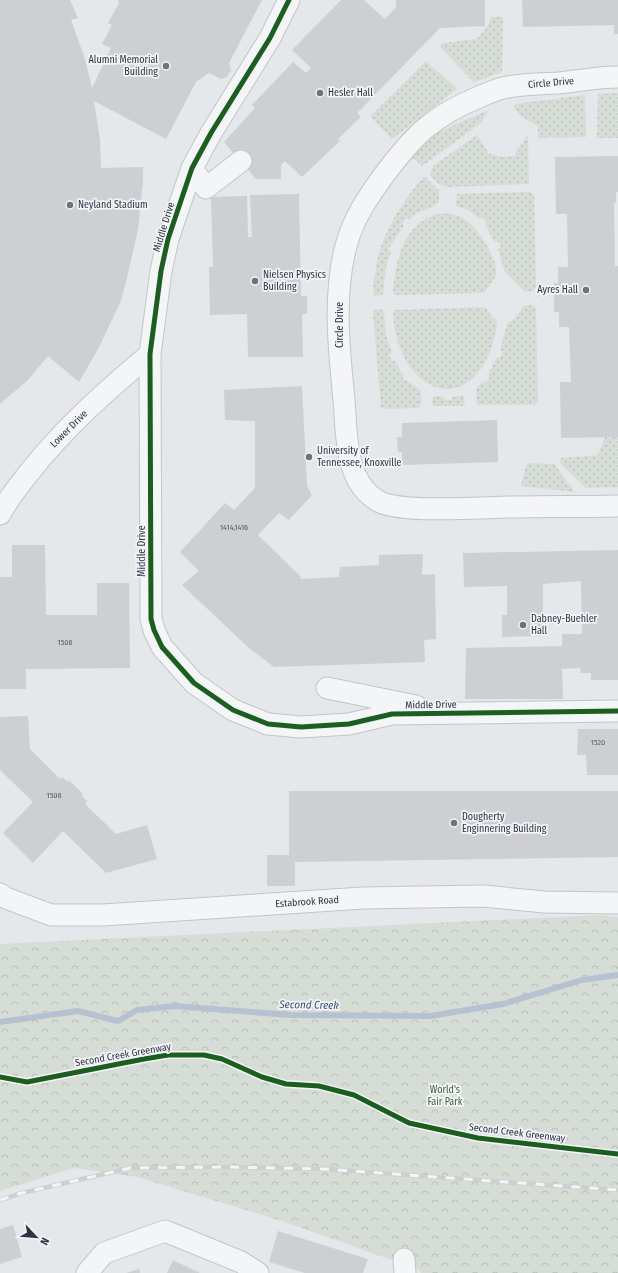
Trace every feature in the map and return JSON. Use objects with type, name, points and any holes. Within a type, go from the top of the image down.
[{"type":"street","name":"Middle Drive","points":[[288,0],[270,38],[211,133],[192,168],[168,240],[161,271],[150,354],[151,619],[154,630],[162,647],[194,683],[233,710],[268,724],[301,727],[349,724],[392,714],[618,711]]},
{"type":"street","name":"Circle Drive","points":[[618,77],[594,78],[581,81],[502,88],[462,104],[438,117],[402,150],[368,197],[356,220],[346,246],[339,304],[340,351],[349,460],[358,479],[368,493],[379,501],[390,506],[425,508],[618,506]]},
{"type":"street","points":[[192,168],[206,188],[241,161]]},
{"type":"street","name":"Lower Drive","points":[[0,514],[6,502],[47,450],[73,424],[150,354]]},
{"type":"street","points":[[326,688],[450,714]]},
{"type":"street","name":"Estabrook Road","points":[[0,894],[6,898],[51,915],[103,915],[363,898],[483,896],[544,902],[618,903]]},
{"type":"street","points":[[88,1273],[104,1253],[165,1231],[241,1262],[258,1273]]},
{"type":"green space","points":[[491,17],[503,17],[502,72],[474,82],[439,46],[443,43],[477,39],[488,26]]},
{"type":"green space","points":[[426,61],[457,89],[392,139],[370,116]]},
{"type":"green space","points":[[618,93],[618,138],[597,138],[598,94]]},
{"type":"green space","points":[[585,95],[586,137],[538,138],[538,126],[522,117],[514,108],[515,104]]},
{"type":"green space","points":[[489,110],[481,123],[422,166],[411,156],[439,132]]},
{"type":"green space","points":[[528,134],[529,184],[447,187],[439,184],[430,175],[433,166],[477,135],[489,154],[502,157],[514,156]]},
{"type":"green space","points":[[424,176],[439,191],[439,202],[436,205],[412,216],[409,220],[406,218],[402,224],[404,225],[388,249],[391,251],[386,267],[383,294],[375,296],[374,285],[377,260],[386,234],[399,210]]},
{"type":"green space","points":[[530,192],[534,195],[536,287],[533,291],[525,292],[505,272],[498,249],[501,247],[498,241],[495,242],[485,225],[487,222],[482,217],[480,219],[468,210],[456,206],[457,194]]},
{"type":"green space","points":[[443,213],[462,217],[477,231],[487,246],[494,262],[496,275],[494,279],[484,293],[395,295],[393,293],[396,267],[404,242],[419,223],[430,217]]},
{"type":"green space","points":[[528,305],[534,306],[536,309],[538,401],[535,405],[477,405],[476,389],[483,381],[486,383],[490,377],[488,375],[497,357],[500,358],[503,351],[500,350],[507,324],[515,318],[523,307]]},
{"type":"green space","points":[[486,308],[496,320],[497,324],[489,354],[482,368],[472,379],[459,387],[447,389],[435,387],[424,381],[407,362],[401,350],[394,324],[394,310]]},
{"type":"green space","points":[[381,309],[384,312],[386,335],[392,353],[389,355],[404,376],[402,378],[421,390],[421,405],[419,408],[384,409],[381,407],[373,313],[374,310]]},
{"type":"green space","points":[[463,395],[465,403],[463,406],[433,406],[432,398],[435,396],[444,397],[445,400],[451,400],[452,397]]},
{"type":"green space","points":[[611,422],[618,422],[618,487],[586,488],[560,463],[561,458],[598,455]]},
{"type":"green space","points":[[527,463],[554,464],[575,492],[521,486]]},
{"type":"green space","name":"World's Fair Park","points":[[599,915],[618,917],[618,1273],[421,1273],[420,1270],[282,1221],[137,1177],[74,1168],[0,1191],[0,944]]},
{"type":"building","name":"Neyland Stadium","points":[[0,0],[70,0],[78,18],[71,20],[85,59],[92,88],[111,48],[102,44],[112,25],[108,23],[119,3],[118,0],[262,0],[229,63],[231,70],[227,77],[221,79],[209,73],[196,82],[166,139],[94,101],[100,140],[101,168],[143,167],[138,230],[120,303],[98,349],[79,382],[48,356],[27,381],[0,404]]},
{"type":"building","name":"Hesler Hall","points":[[341,0],[364,0],[385,19],[396,7],[396,0],[485,0],[485,26],[440,28],[357,113],[361,117],[338,139],[340,141],[302,177],[285,161],[281,165],[281,179],[256,179],[224,142],[255,108],[252,105],[293,62],[306,73],[311,68],[292,50]]},
{"type":"building","points":[[522,0],[618,0],[618,34],[614,34],[614,25],[523,27]]},
{"type":"building","name":"Ayres Hall","points":[[618,156],[618,192],[616,192],[616,203],[614,203],[615,266],[618,266],[618,437],[561,438],[560,382],[571,382],[569,327],[559,327],[559,312],[554,312],[554,283],[558,283],[558,267],[568,267],[567,214],[556,214],[555,157]]},
{"type":"building","name":"Nielsen Physics Building","points":[[299,194],[301,296],[307,296],[307,314],[302,314],[303,357],[248,357],[247,314],[210,315],[209,267],[213,267],[211,197],[247,196],[248,237],[252,237],[250,195]]},
{"type":"building","points":[[302,386],[307,486],[312,495],[289,520],[279,513],[258,535],[301,577],[300,579],[339,577],[340,567],[379,565],[379,555],[423,554],[422,575],[435,574],[436,639],[424,640],[425,662],[274,667],[249,648],[182,585],[199,571],[180,552],[225,503],[234,510],[255,488],[255,421],[225,420],[224,390]]},
{"type":"building","points":[[497,420],[498,462],[402,465],[402,452],[398,452],[397,437],[402,437],[402,423]]},
{"type":"building","points":[[12,545],[45,545],[46,615],[97,615],[97,583],[129,583],[130,668],[26,669],[26,689],[0,689],[0,577],[12,577]]},
{"type":"building","name":"Dabney-Buehler Hall","points":[[618,550],[618,680],[591,680],[591,673],[581,673],[580,668],[562,669],[563,699],[465,699],[466,648],[562,646],[562,634],[582,634],[581,581],[543,584],[543,636],[502,637],[502,615],[507,615],[507,586],[464,587],[463,553]]},
{"type":"building","points":[[28,716],[30,749],[60,779],[62,777],[68,782],[69,780],[83,794],[82,796],[87,801],[85,804],[116,834],[147,825],[157,859],[106,873],[63,831],[33,863],[3,833],[33,802],[0,770],[0,717]]},
{"type":"building","points":[[578,729],[618,729],[618,775],[587,775],[586,755],[577,755]]},
{"type":"building","name":"Dougherty Enginnering Building","points":[[289,791],[618,791],[618,857],[295,862],[295,886],[267,886],[267,855],[289,855]]},
{"type":"building","points":[[13,1225],[22,1257],[0,1264],[0,1229]]},
{"type":"building","points":[[278,1231],[368,1259],[363,1273],[305,1273],[269,1262]]},
{"type":"building","points":[[173,1260],[200,1273],[167,1273]]},
{"type":"building","points":[[139,1269],[140,1273],[126,1273]]},
{"type":"waterway","name":"Second Creek","points":[[0,1022],[78,1011],[118,1021],[137,1010],[175,1006],[291,1015],[430,1016],[503,1004],[582,980],[618,975]]},
{"type":"railway","points":[[0,1200],[22,1193],[130,1168],[227,1167],[324,1169],[618,1190]]},
{"type":"cycle path","points":[[289,0],[270,38],[211,133],[192,168],[168,239],[161,271],[150,354],[151,619],[154,630],[162,647],[194,683],[233,710],[268,724],[301,727],[349,724],[392,714],[618,711]]},
{"type":"cycle path","name":"Second Creek Greenway","points":[[0,1077],[27,1082],[168,1055],[204,1055],[222,1059],[262,1077],[286,1084],[319,1086],[354,1095],[409,1123],[478,1138],[618,1154]]},
{"type":"place","name":"Alumni Memorial Building","points":[[166,66]]},
{"type":"place","name":"Hesler Hall","points":[[320,93]]},
{"type":"place","name":"Neyland Stadium","points":[[70,205]]},
{"type":"place","name":"Nielsen Physics Building","points":[[255,281]]},
{"type":"place","name":"Ayres Hall","points":[[586,290]]},
{"type":"place","name":"University of Tennessee, Knoxville","points":[[309,457]]},
{"type":"place","name":"Dabney-Buehler Hall","points":[[523,625]]},
{"type":"place","name":"Dougherty Enginnering Building","points":[[454,823]]}]
